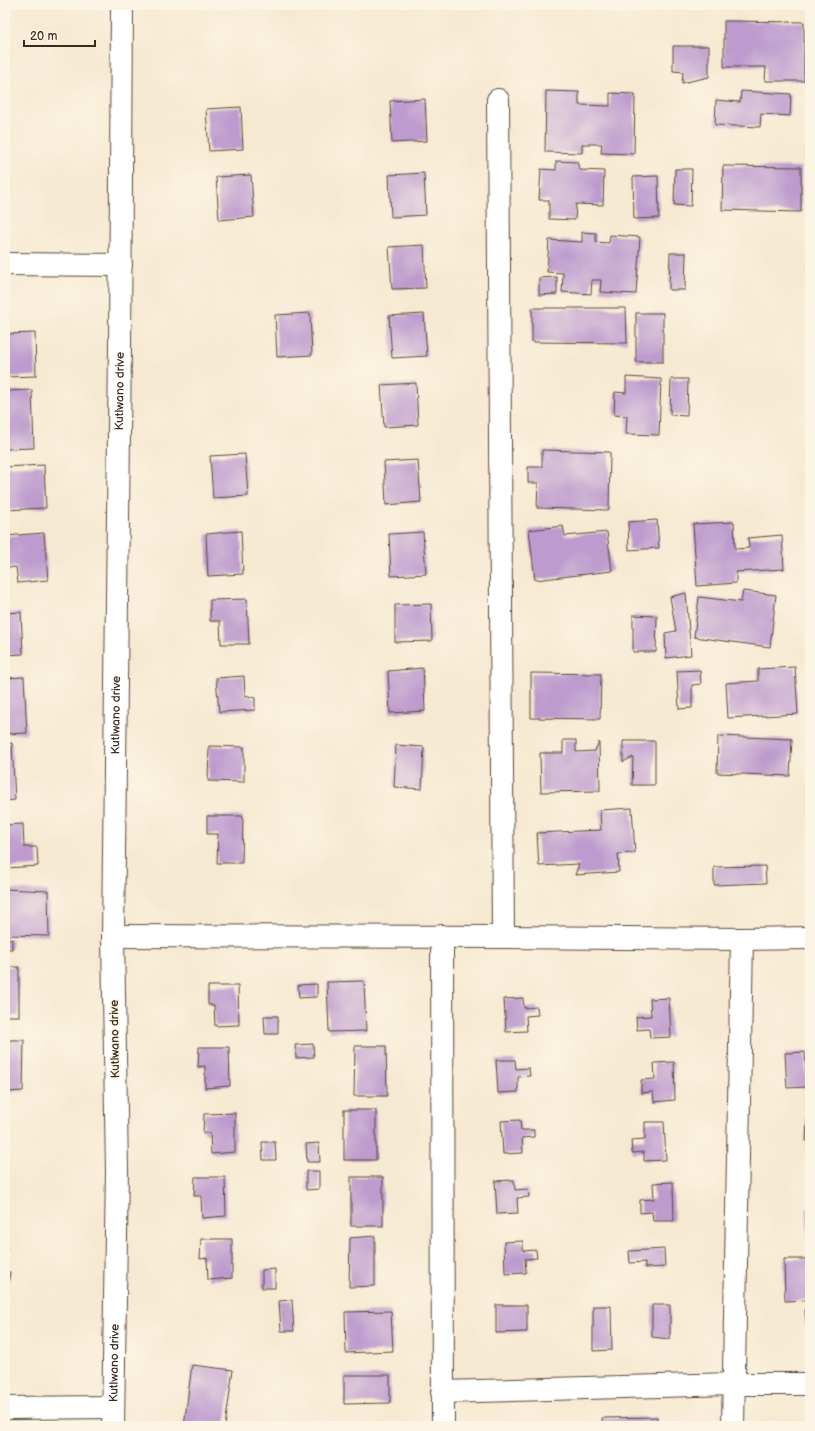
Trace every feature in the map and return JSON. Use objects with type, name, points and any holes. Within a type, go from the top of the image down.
[{"type":"street","name":"Kutlwano drive","points":[[113,1416],[117,1171],[113,936],[121,264],[122,5]]},
{"type":"street","points":[[498,100],[503,936]]},
{"type":"street","points":[[5,264],[121,264]]},
{"type":"street","points":[[113,936],[810,938]]},
{"type":"street","points":[[442,936],[442,1426]]},
{"type":"street","points":[[733,1426],[742,939]]},
{"type":"street","points":[[442,1392],[733,1384],[810,1384]]},
{"type":"street","points":[[5,1408],[113,1416]]},
{"type":"building","points":[[724,21],[804,22],[804,81],[765,81],[766,67],[724,67]]},
{"type":"building","points":[[673,46],[709,46],[709,77],[682,83],[683,72],[673,71]]},
{"type":"building","points":[[546,91],[579,92],[579,105],[610,106],[610,93],[635,94],[634,154],[601,153],[602,144],[582,144],[582,153],[545,152]]},
{"type":"building","points":[[741,91],[791,94],[790,116],[761,114],[760,127],[715,125],[716,100],[740,102]]},
{"type":"building","points":[[425,99],[427,141],[392,143],[390,101]]},
{"type":"building","points":[[241,107],[243,149],[209,151],[206,109]]},
{"type":"building","points":[[556,161],[577,162],[580,170],[604,171],[603,205],[576,204],[575,220],[549,219],[549,200],[539,200],[541,169],[556,170]]},
{"type":"building","points":[[723,166],[801,167],[801,212],[722,210]]},
{"type":"building","points":[[675,169],[692,169],[691,206],[674,205]]},
{"type":"building","points":[[424,173],[426,215],[391,217],[389,175]]},
{"type":"building","points":[[251,175],[254,217],[219,220],[216,177]]},
{"type":"building","points":[[658,176],[659,218],[634,219],[633,177]]},
{"type":"building","points":[[582,232],[596,233],[596,242],[609,243],[610,235],[640,237],[636,294],[600,292],[601,280],[592,280],[591,294],[562,292],[563,273],[547,272],[549,240],[582,242]]},
{"type":"building","points":[[424,245],[426,288],[392,289],[389,247]]},
{"type":"building","points":[[670,253],[686,253],[685,290],[669,290]]},
{"type":"building","points":[[557,277],[557,294],[539,295],[539,278]]},
{"type":"building","points":[[532,308],[626,308],[627,343],[532,342]]},
{"type":"building","points":[[310,313],[312,355],[277,357],[275,315]]},
{"type":"building","points":[[636,313],[663,313],[663,362],[636,362]]},
{"type":"building","points":[[424,314],[427,356],[392,358],[389,316]]},
{"type":"building","points":[[35,333],[36,376],[5,377],[5,334]]},
{"type":"building","points":[[626,377],[661,379],[659,435],[626,434],[627,416],[614,415],[615,392],[626,393]]},
{"type":"building","points":[[671,379],[688,379],[687,416],[670,415]]},
{"type":"building","points":[[416,383],[418,425],[384,427],[381,385]]},
{"type":"building","points":[[32,390],[34,448],[5,449],[5,391]]},
{"type":"building","points":[[542,450],[610,452],[609,510],[537,508],[538,483],[528,483],[528,467],[542,467]]},
{"type":"building","points":[[245,454],[248,496],[213,498],[210,456]]},
{"type":"building","points":[[418,460],[421,502],[386,505],[384,462]]},
{"type":"building","points":[[44,465],[46,508],[5,510],[5,467]]},
{"type":"building","points":[[657,520],[659,548],[629,550],[628,522]]},
{"type":"building","points":[[734,522],[735,549],[749,548],[748,538],[782,535],[784,569],[736,572],[736,583],[697,586],[693,524]]},
{"type":"building","points":[[563,526],[565,536],[607,532],[612,571],[535,580],[529,530]]},
{"type":"building","points":[[241,531],[243,574],[208,576],[206,534]]},
{"type":"building","points":[[423,532],[426,574],[391,576],[389,534]]},
{"type":"building","points":[[44,533],[48,580],[18,583],[16,567],[5,568],[5,536]]},
{"type":"building","points":[[743,591],[776,595],[770,647],[694,637],[699,597],[741,602]]},
{"type":"building","points":[[686,593],[691,655],[666,658],[665,633],[676,631],[670,597]]},
{"type":"building","points":[[247,599],[249,644],[221,644],[220,621],[210,621],[210,600]]},
{"type":"building","points":[[431,604],[432,641],[395,642],[395,605]]},
{"type":"building","points":[[21,612],[23,654],[5,655],[5,613]]},
{"type":"building","points":[[633,615],[657,616],[656,652],[633,652]]},
{"type":"building","points":[[795,667],[798,714],[728,718],[726,683],[758,681],[758,669]]},
{"type":"building","points":[[423,668],[425,711],[390,713],[388,671]]},
{"type":"building","points":[[700,670],[701,684],[692,685],[692,708],[679,709],[677,671]]},
{"type":"building","points":[[531,673],[601,674],[600,719],[531,718]]},
{"type":"building","points":[[244,676],[245,695],[255,698],[255,710],[219,712],[216,678]]},
{"type":"building","points":[[24,677],[27,733],[5,734],[5,678]]},
{"type":"building","points":[[718,736],[792,739],[790,776],[717,773]]},
{"type":"building","points":[[563,740],[576,740],[576,752],[595,751],[599,742],[600,791],[541,792],[540,753],[563,753]]},
{"type":"building","points":[[623,741],[655,741],[655,785],[632,785],[633,757],[623,762]]},
{"type":"building","points":[[12,743],[15,800],[5,801],[5,744]]},
{"type":"building","points":[[396,745],[424,747],[422,789],[394,787]]},
{"type":"building","points":[[209,746],[244,747],[244,782],[208,781]]},
{"type":"building","points":[[632,808],[635,853],[618,854],[619,872],[575,875],[579,864],[539,866],[537,833],[601,830],[600,810]]},
{"type":"building","points":[[207,816],[243,816],[242,863],[217,863],[218,834],[207,834]]},
{"type":"building","points":[[23,824],[24,847],[37,847],[38,866],[5,868],[5,825]]},
{"type":"building","points":[[765,866],[766,883],[714,885],[714,867]]},
{"type":"building","points":[[5,889],[48,891],[49,936],[5,935]]},
{"type":"building","points":[[5,939],[12,939],[12,949],[5,949]]},
{"type":"building","points":[[5,967],[19,967],[19,1016],[5,1016]]},
{"type":"building","points":[[364,981],[366,1031],[329,1032],[327,982]]},
{"type":"building","points":[[317,984],[317,997],[299,998],[298,985]]},
{"type":"building","points":[[208,986],[238,986],[239,1025],[215,1026],[214,1005],[208,1005]]},
{"type":"building","points":[[523,998],[524,1008],[537,1007],[538,1015],[526,1016],[527,1031],[506,1032],[504,999]]},
{"type":"building","points":[[669,998],[671,1037],[650,1038],[649,1029],[637,1030],[636,1017],[651,1016],[650,999]]},
{"type":"building","points":[[264,1016],[278,1016],[278,1034],[265,1034]]},
{"type":"building","points":[[5,1040],[24,1040],[23,1091],[5,1092]]},
{"type":"building","points":[[313,1044],[314,1057],[296,1058],[295,1045]]},
{"type":"building","points":[[355,1046],[386,1046],[387,1096],[354,1096]]},
{"type":"building","points":[[199,1047],[229,1047],[230,1086],[205,1088],[205,1066],[198,1067]]},
{"type":"building","points":[[805,1052],[807,1087],[787,1088],[785,1053]]},
{"type":"building","points":[[496,1060],[515,1060],[516,1069],[529,1068],[530,1076],[518,1077],[518,1092],[498,1093]]},
{"type":"building","points":[[674,1062],[675,1100],[654,1102],[653,1092],[641,1093],[641,1080],[655,1079],[654,1063]]},
{"type":"building","points":[[808,1099],[810,1099],[810,1141],[806,1141]]},
{"type":"building","points":[[344,1110],[376,1110],[376,1160],[344,1160]]},
{"type":"building","points":[[235,1113],[235,1152],[211,1154],[210,1133],[203,1133],[204,1114]]},
{"type":"building","points":[[520,1120],[521,1130],[534,1130],[534,1137],[522,1138],[523,1153],[503,1154],[501,1121]]},
{"type":"building","points":[[645,1122],[664,1122],[666,1160],[644,1161],[644,1152],[632,1153],[631,1140],[645,1139]]},
{"type":"building","points":[[262,1142],[275,1142],[276,1160],[263,1160]]},
{"type":"building","points":[[319,1143],[320,1162],[307,1162],[306,1144]]},
{"type":"building","points":[[306,1171],[319,1171],[319,1189],[306,1190]]},
{"type":"building","points":[[195,1177],[225,1177],[226,1216],[202,1218],[201,1196],[194,1196]]},
{"type":"building","points":[[351,1177],[383,1177],[383,1226],[351,1226]]},
{"type":"building","points":[[514,1180],[515,1190],[528,1189],[529,1197],[517,1198],[518,1213],[497,1214],[495,1181]]},
{"type":"building","points":[[673,1182],[674,1221],[653,1221],[652,1212],[640,1213],[640,1200],[654,1199],[653,1183]]},
{"type":"building","points":[[806,1209],[810,1209],[810,1244],[809,1244]]},
{"type":"building","points":[[5,1236],[7,1236],[7,1251],[5,1251]]},
{"type":"building","points":[[375,1236],[375,1286],[349,1287],[350,1238]]},
{"type":"building","points":[[201,1239],[232,1239],[232,1278],[208,1280],[207,1258],[200,1259]]},
{"type":"building","points":[[523,1241],[523,1251],[536,1250],[537,1258],[525,1259],[526,1273],[505,1274],[504,1242]]},
{"type":"building","points":[[664,1249],[665,1267],[645,1268],[645,1262],[630,1263],[629,1251]]},
{"type":"building","points":[[784,1259],[809,1259],[810,1300],[785,1301]]},
{"type":"building","points":[[275,1269],[275,1288],[262,1288],[262,1270]]},
{"type":"building","points":[[5,1271],[10,1272],[6,1296],[5,1296]]},
{"type":"building","points":[[292,1300],[294,1331],[281,1331],[279,1301]]},
{"type":"building","points":[[496,1305],[527,1305],[527,1332],[496,1333]]},
{"type":"building","points":[[652,1305],[670,1305],[670,1339],[652,1337]]},
{"type":"building","points":[[593,1306],[611,1306],[612,1350],[593,1351]]},
{"type":"building","points":[[805,1310],[810,1310],[810,1357],[809,1357]]},
{"type":"building","points":[[391,1311],[393,1351],[346,1353],[345,1312]]},
{"type":"building","points":[[192,1365],[233,1370],[225,1426],[184,1426]]},
{"type":"building","points":[[344,1375],[390,1375],[390,1403],[344,1404]]},
{"type":"building","points":[[657,1417],[657,1426],[603,1426],[602,1418]]}]
